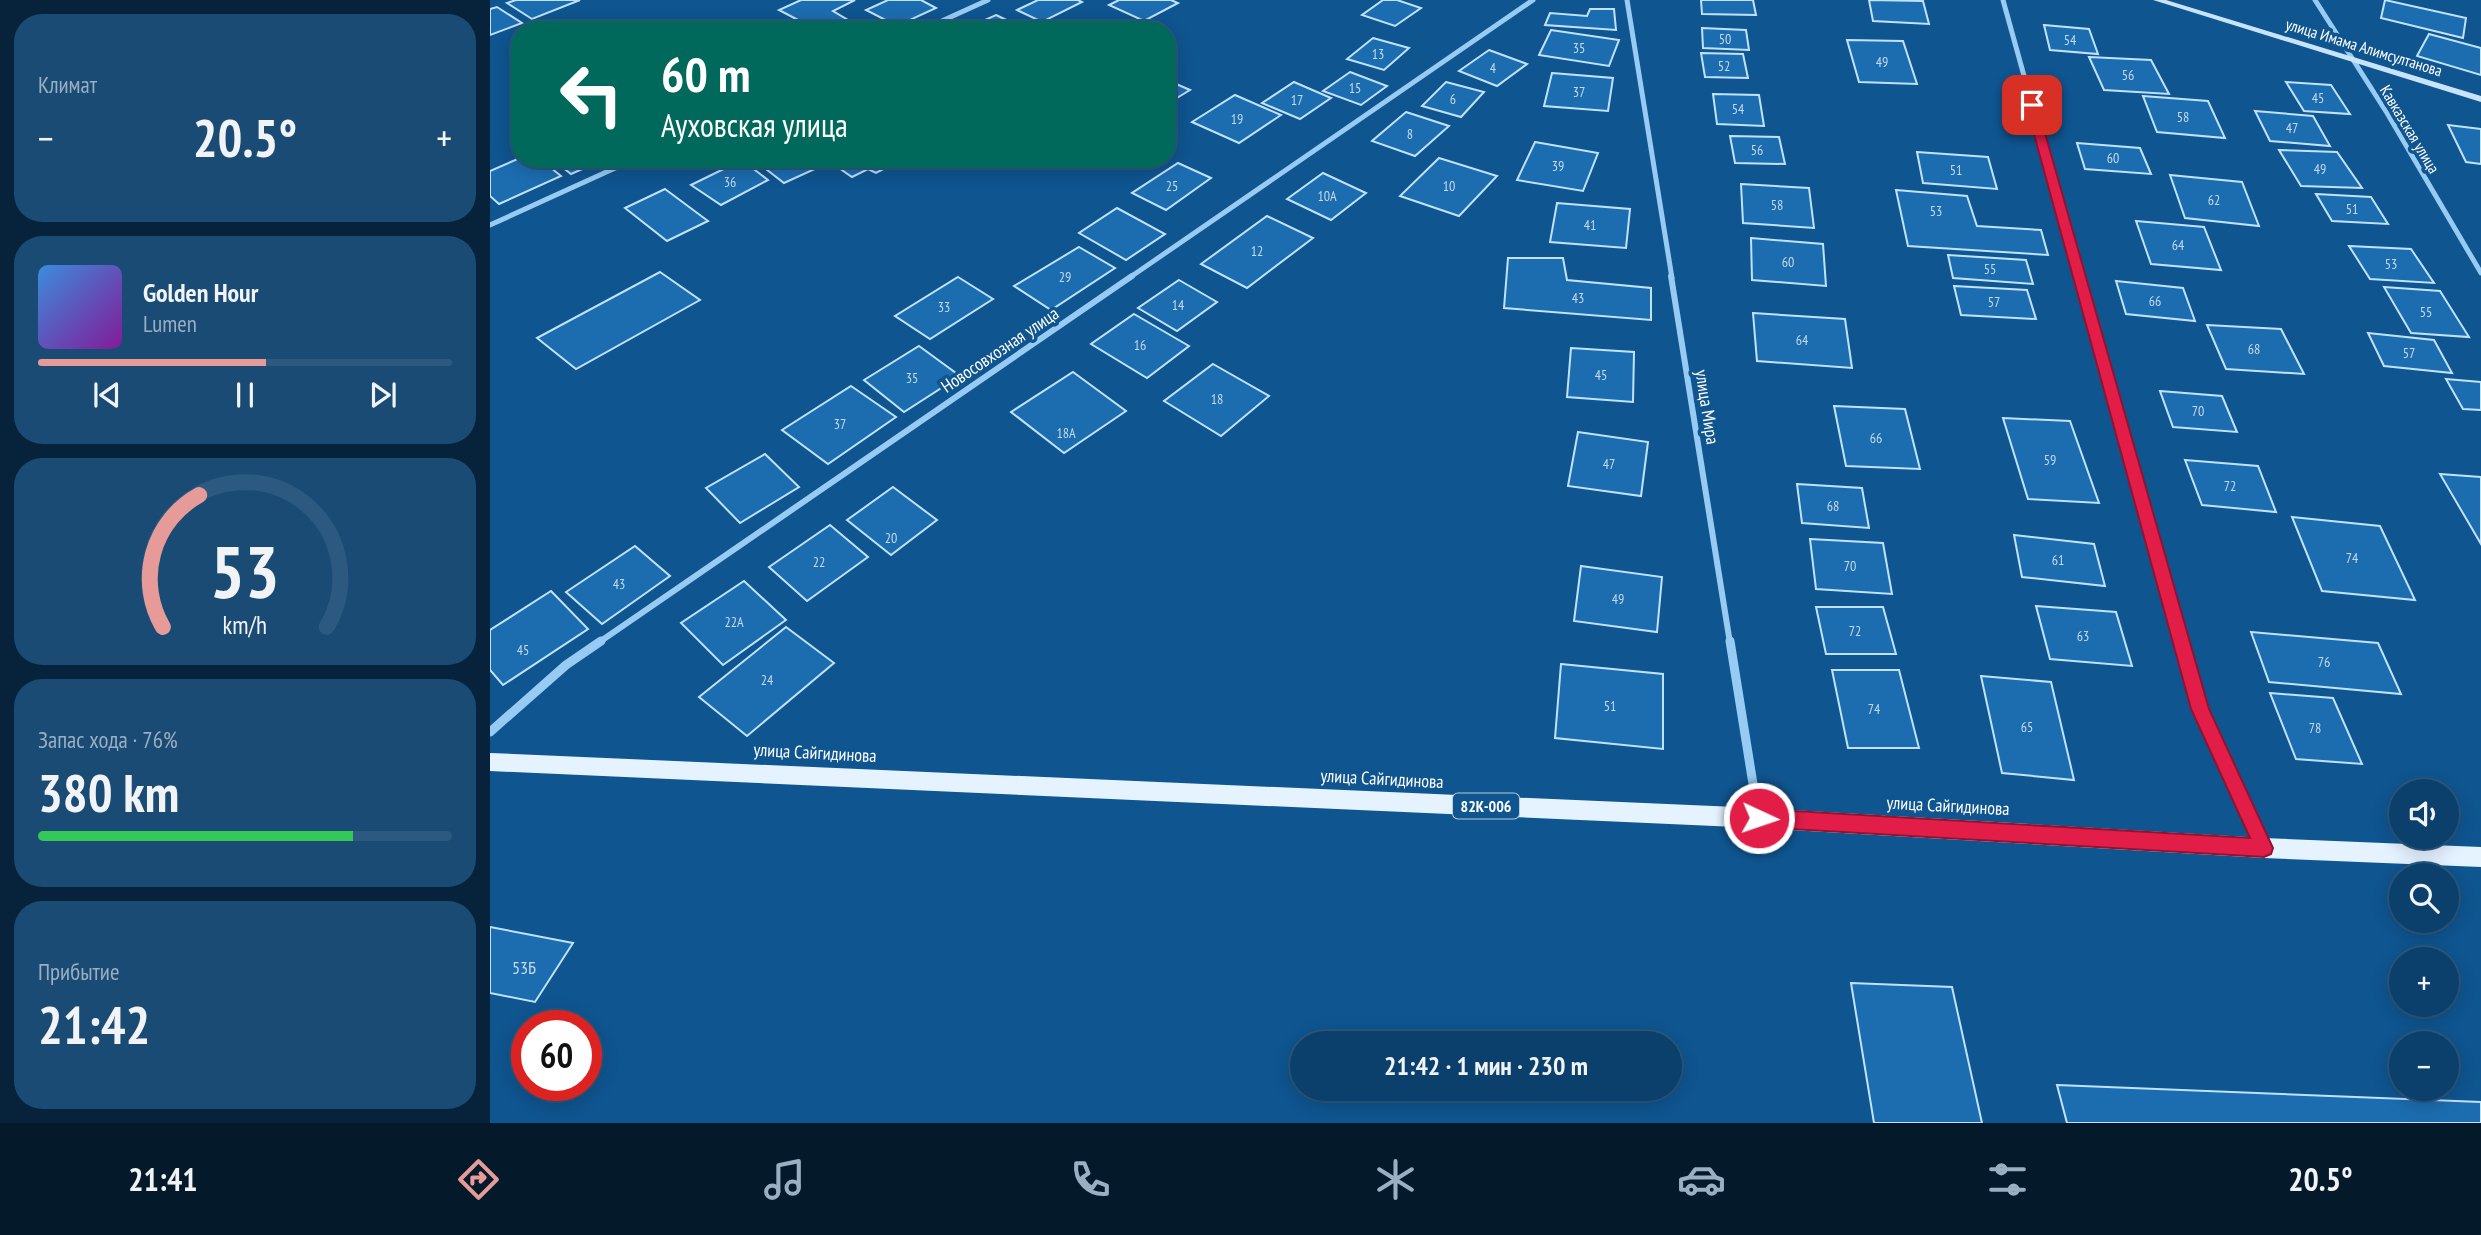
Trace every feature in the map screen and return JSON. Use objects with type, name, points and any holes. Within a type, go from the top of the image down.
[{"type":"main road","name":"улица Имама Алимсултанова","points":[[2157,0],[2481,99]]},
{"type":"main road","name":"улица Сайгидинова","points":[[490,762],[1759,818],[2264,848],[2481,857]]},
{"type":"street","points":[[942,21],[988,0]]},
{"type":"street","name":"Новосовхозная улица","points":[[490,732],[577,657],[1534,0]]},
{"type":"street","name":"улица Мира","points":[[1627,0],[1759,818]]},
{"type":"street","points":[[2003,0],[2200,709],[2264,848]]},
{"type":"street","name":"Кавказская улица","points":[[2315,0],[2481,273]]},
{"type":"street","points":[[490,225],[615,168]]},
{"type":"building","points":[[516,0],[580,0],[532,19],[507,3]]},
{"type":"building","points":[[801,0],[855,0],[833,11],[850,21],[800,21],[779,10]]},
{"type":"building","points":[[888,0],[921,0],[936,8],[908,21],[887,21],[866,10]]},
{"type":"building","points":[[1038,0],[1082,2],[1044,21],[1017,10]]},
{"type":"building","points":[[1119,0],[1171,0],[1178,3],[1144,21],[1109,5]]},
{"type":"building","points":[[1383,0],[1397,0],[1421,8],[1395,26],[1362,15]]},
{"type":"building","points":[[1701,0],[1753,0],[1756,15],[1702,14]]},
{"type":"building","points":[[1869,0],[1923,1],[1929,24],[1873,21]]},
{"type":"building","points":[[2385,0],[2466,18],[2463,38],[2381,18]]},
{"type":"building","points":[[497,7],[519,21],[511,21],[511,27],[490,35],[490,9]]},
{"type":"building","points":[[1590,9],[1614,9],[1616,30],[1545,25],[1550,13],[1587,16]]},
{"type":"building","points":[[996,15],[1009,21],[982,21]]},
{"type":"building","points":[[2044,25],[2089,29],[2098,54],[2050,50]]},
{"type":"building","points":[[1702,28],[1746,30],[1749,50],[1703,48]]},
{"type":"building","points":[[1551,30],[1619,40],[1609,66],[1539,55]]},
{"type":"building","points":[[2429,34],[2481,48],[2481,75],[2417,56]]},
{"type":"building","points":[[1373,38],[1409,48],[1384,70],[1347,59]]},
{"type":"building","points":[[1847,40],[1903,41],[1917,84],[1859,82]]},
{"type":"building","points":[[1489,50],[1527,64],[1497,86],[1459,71]]},
{"type":"building","points":[[1701,53],[1743,54],[1748,78],[1705,77]]},
{"type":"building","points":[[2089,57],[2151,60],[2169,94],[2104,90]]},
{"type":"building","points":[[1350,72],[1387,86],[1361,105],[1323,91]]},
{"type":"building","points":[[1552,73],[1613,78],[1608,111],[1544,106]]},
{"type":"building","points":[[1294,82],[1331,98],[1300,119],[1262,103]]},
{"type":"building","points":[[1446,82],[1484,92],[1461,117],[1422,106]]},
{"type":"building","points":[[2286,82],[2331,85],[2350,114],[2304,111]]},
{"type":"building","points":[[1176,84],[1190,90],[1176,99]]},
{"type":"building","points":[[1713,94],[1759,95],[1764,126],[1717,124]]},
{"type":"building","points":[[1235,95],[1281,115],[1239,143],[1192,122]]},
{"type":"building","points":[[2143,96],[2208,101],[2225,138],[2157,132]]},
{"type":"building","points":[[2255,111],[2313,116],[2330,146],[2270,141]]},
{"type":"building","points":[[1406,112],[1449,126],[1415,156],[1372,141]]},
{"type":"building","points":[[2448,125],[2481,129],[2481,164],[2466,162]]},
{"type":"building","points":[[1730,136],[1779,137],[1785,164],[1735,163]]},
{"type":"building","points":[[1535,142],[1598,153],[1583,191],[1517,180]]},
{"type":"building","points":[[2077,143],[2140,148],[2151,174],[2085,169]]},
{"type":"building","points":[[2279,150],[2337,152],[2362,188],[2301,186]]},
{"type":"building","points":[[1917,152],[1988,157],[1997,189],[1923,183]]},
{"type":"building","points":[[1439,158],[1497,176],[1459,216],[1400,196]]},
{"type":"building","points":[[511,162],[511,168],[551,168],[561,176],[499,204],[490,196],[490,171]]},
{"type":"building","points":[[1176,164],[1211,178],[1166,210],[1132,193],[1170,168],[1176,168]]},
{"type":"building","points":[[563,168],[585,168],[571,174]]},
{"type":"building","points":[[726,168],[752,168],[768,180],[721,205],[691,185]]},
{"type":"building","points":[[764,168],[817,168],[784,183]]},
{"type":"building","points":[[839,168],[886,168],[876,173],[868,169],[852,177]]},
{"type":"building","points":[[1323,173],[1366,193],[1331,220],[1287,199]]},
{"type":"building","points":[[2170,175],[2242,182],[2259,226],[2185,218]]},
{"type":"building","points":[[1741,184],[1809,188],[1814,228],[1743,223]]},
{"type":"building","points":[[665,189],[708,221],[667,241],[625,208]]},
{"type":"building","points":[[1896,190],[1967,196],[1977,226],[2041,230],[2048,255],[1908,246]]},
{"type":"building","points":[[2316,194],[2371,197],[2388,224],[2332,221]]},
{"type":"building","points":[[1557,203],[1630,209],[1626,248],[1550,242]]},
{"type":"building","points":[[1117,208],[1165,234],[1126,260],[1079,233]]},
{"type":"building","points":[[1267,216],[1313,238],[1247,288],[1201,264]]},
{"type":"building","points":[[2136,221],[2204,227],[2221,270],[2151,264]]},
{"type":"building","points":[[1751,238],[1823,244],[1826,286],[1752,280]]},
{"type":"building","points":[[2349,246],[2411,249],[2434,283],[2370,279]]},
{"type":"building","points":[[1079,247],[1115,268],[1051,310],[1014,286]]},
{"type":"building","points":[[1948,255],[2026,260],[2033,284],[1953,278]]},
{"type":"building","points":[[1508,258],[1563,258],[1567,280],[1651,288],[1651,320],[1504,308]]},
{"type":"building","points":[[660,272],[700,300],[576,369],[537,338]]},
{"type":"building","points":[[958,277],[993,299],[930,339],[895,316]]},
{"type":"building","points":[[1179,280],[1217,302],[1177,331],[1138,308]]},
{"type":"building","points":[[2116,281],[2183,288],[2195,321],[2126,314]]},
{"type":"building","points":[[1954,286],[2027,290],[2036,319],[1961,315]]},
{"type":"building","points":[[2384,287],[2440,291],[2469,337],[2411,333]]},
{"type":"building","points":[[1753,313],[1845,319],[1852,368],[1757,361]]},
{"type":"building","points":[[1134,314],[1189,346],[1147,378],[1091,344]]},
{"type":"building","points":[[2207,325],[2281,329],[2304,374],[2226,369]]},
{"type":"building","points":[[2368,333],[2434,340],[2452,373],[2384,366]]},
{"type":"building","points":[[919,346],[960,376],[904,412],[864,380]]},
{"type":"building","points":[[1571,348],[1634,352],[1633,402],[1567,397]]},
{"type":"building","points":[[1213,364],[1269,396],[1221,436],[1164,401]]},
{"type":"building","points":[[1073,372],[1126,411],[1064,453],[1011,412]]},
{"type":"building","points":[[2446,379],[2481,382],[2481,410],[2463,409]]},
{"type":"building","points":[[851,386],[896,417],[828,464],[782,430]]},
{"type":"building","points":[[2160,391],[2222,396],[2237,432],[2173,427]]},
{"type":"building","points":[[1834,406],[1905,409],[1920,469],[1846,466]]},
{"type":"building","points":[[2003,418],[2070,421],[2099,503],[2028,499]]},
{"type":"building","points":[[1578,432],[1648,442],[1641,496],[1568,486]]},
{"type":"building","points":[[765,454],[799,487],[740,523],[706,488]]},
{"type":"building","points":[[2185,460],[2258,466],[2276,512],[2202,505]]},
{"type":"building","points":[[2440,474],[2481,477],[2481,544]]},
{"type":"building","points":[[1797,484],[1862,488],[1869,528],[1802,523]]},
{"type":"building","points":[[893,487],[937,520],[891,555],[847,520]]},
{"type":"building","points":[[2292,517],[2380,526],[2415,600],[2322,591]]},
{"type":"building","points":[[830,525],[868,557],[807,601],[769,567]]},
{"type":"building","points":[[2014,535],[2094,544],[2105,586],[2022,577]]},
{"type":"building","points":[[1810,539],[1883,543],[1892,594],[1816,589]]},
{"type":"building","points":[[635,546],[670,576],[602,624],[566,592]]},
{"type":"building","points":[[1581,566],[1662,577],[1657,632],[1574,621]]},
{"type":"building","points":[[744,581],[786,620],[723,665],[681,623]]},
{"type":"building","points":[[551,591],[588,629],[503,685],[490,670],[490,630]]},
{"type":"building","points":[[2036,606],[2116,612],[2132,666],[2050,659]]},
{"type":"building","points":[[1816,607],[1883,607],[1896,654],[1826,654]]},
{"type":"building","points":[[786,627],[834,663],[747,736],[699,697]]},
{"type":"building","points":[[2251,632],[2378,643],[2401,694],[2269,682]]},
{"type":"building","points":[[1561,664],[1663,674],[1663,749],[1555,738]]},
{"type":"building","points":[[1832,670],[1899,670],[1919,748],[1848,748]]},
{"type":"building","points":[[1981,676],[2051,682],[2074,780],[2002,773]]},
{"type":"building","points":[[2270,693],[2333,698],[2362,764],[2296,759]]},
{"type":"building","points":[[490,927],[573,943],[535,1002],[490,993]]},
{"type":"building","points":[[1851,983],[1952,987],[1982,1123],[1874,1123]]},
{"type":"building","points":[[2057,1085],[2389,1098],[2389,1101],[2481,1102],[2481,1123],[2067,1123]]},
{"type":"route","points":[[1759,818],[2264,848],[2200,709],[2032,105]]}]
